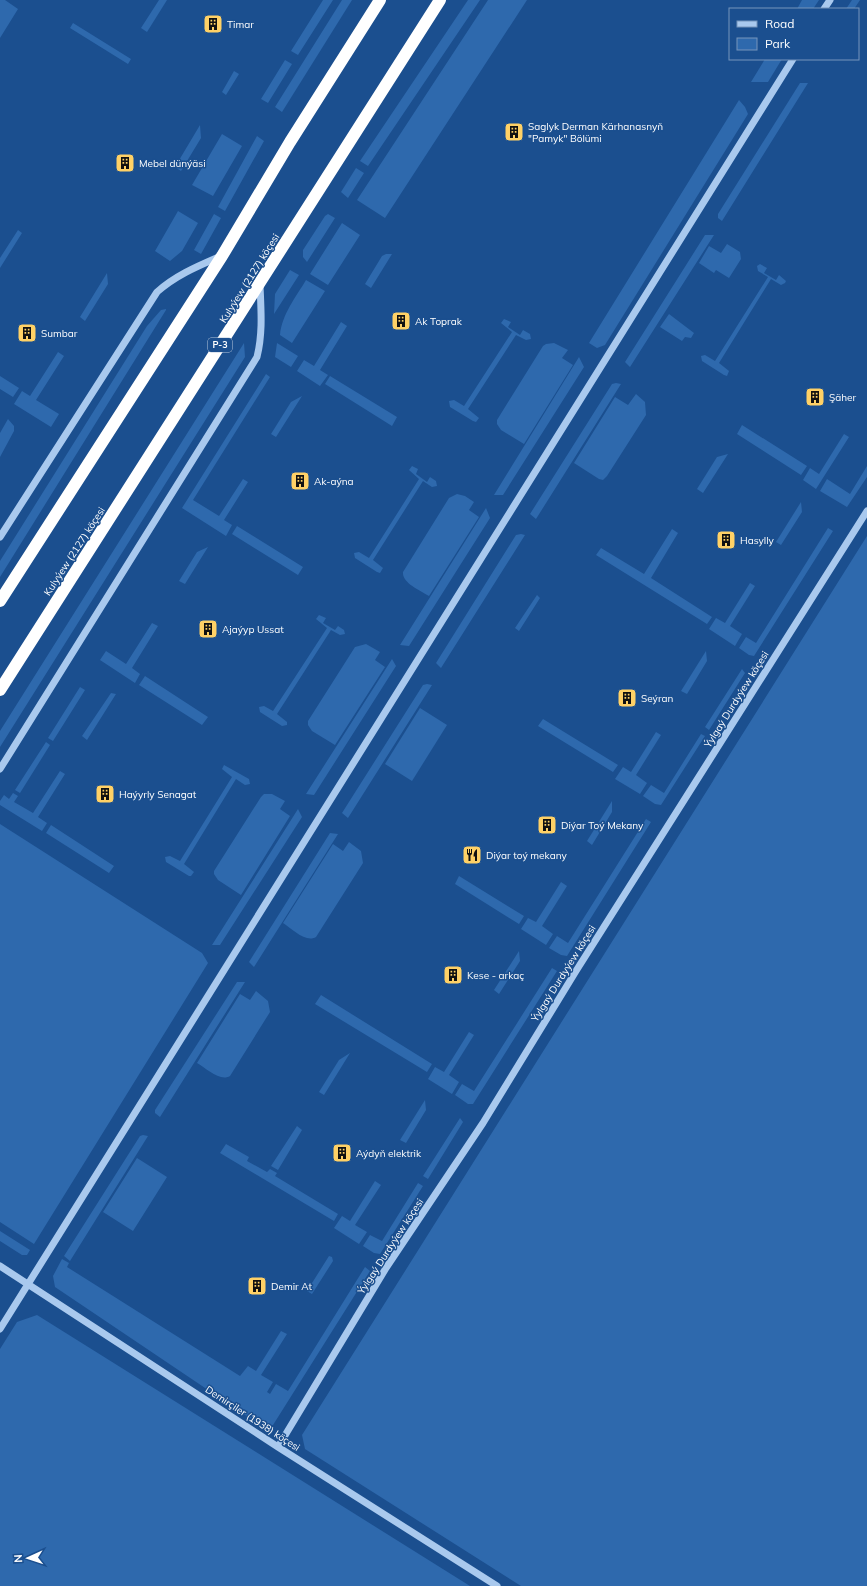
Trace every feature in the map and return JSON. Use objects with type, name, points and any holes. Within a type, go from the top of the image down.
[{"type":"highway","points":[[0,601],[222,256],[290,142],[380,0]]},
{"type":"highway","name":"Kulyýew (2127) köçesi","points":[[0,690],[440,0]]},
{"type":"street","points":[[0,1329],[792,60]]},
{"type":"street","points":[[0,537],[157,292],[169,281],[182,273],[222,256]]},
{"type":"street","points":[[0,769],[257,357],[261,342],[262,328],[260,284]]},
{"type":"street","name":"Ýylgaý Durdyýew köçesi","points":[[278,1447],[386,1268],[483,1123],[576,971],[867,511]]},
{"type":"street","name":"Demirçiler (1938) köçesi","points":[[0,1266],[278,1447],[496,1586]]},
{"type":"green space","points":[[0,0],[5,0],[18,9],[0,38]]},
{"type":"green space","points":[[159,0],[167,0],[147,32],[141,28]]},
{"type":"green space","points":[[323,0],[333,0],[298,55],[291,51]]},
{"type":"green space","points":[[342,0],[352,0],[282,112],[275,107]]},
{"type":"green space","points":[[468,0],[480,0],[368,166],[360,161]]},
{"type":"green space","points":[[488,0],[527,0],[385,218],[357,200]]},
{"type":"green space","points":[[802,0],[819,0],[814,8],[798,8]]},
{"type":"green space","points":[[852,0],[860,0],[855,8],[847,8]]},
{"type":"green space","points":[[73,23],[131,59],[128,64],[70,28]]},
{"type":"green space","points":[[285,60],[292,64],[268,103],[261,99]]},
{"type":"green space","points":[[764,60],[781,60],[768,82],[751,82]]},
{"type":"green space","points":[[234,71],[239,74],[226,95],[222,92]]},
{"type":"green space","points":[[800,83],[808,83],[722,221],[718,218],[718,214]]},
{"type":"green space","points":[[739,100],[745,107],[748,114],[605,345],[597,348],[589,343]]},
{"type":"green space","points":[[200,125],[201,138],[181,171],[175,167]]},
{"type":"green space","points":[[222,134],[242,146],[213,196],[192,185]]},
{"type":"green space","points":[[257,136],[264,141],[225,211],[218,207]]},
{"type":"green space","points":[[356,168],[364,173],[348,198],[341,192]]},
{"type":"green space","points":[[178,211],[198,223],[182,251],[170,261],[155,251]]},
{"type":"green space","points":[[214,214],[221,218],[201,254],[194,250]]},
{"type":"green space","points":[[328,214],[335,218],[307,262],[303,257],[303,250],[325,216]]},
{"type":"green space","points":[[342,223],[360,235],[328,285],[310,274]]},
{"type":"green space","points":[[18,230],[22,233],[0,268],[0,258]]},
{"type":"green space","points":[[705,235],[714,235],[630,367],[625,362]]},
{"type":"green space","points":[[727,244],[740,252],[741,259],[729,278],[716,270],[714,273],[699,263],[709,246],[721,253]]},
{"type":"green space","points":[[392,254],[371,288],[365,284],[382,256]]},
{"type":"green space","points":[[760,264],[767,268],[764,273],[776,280],[779,275],[786,281],[781,285],[771,279],[719,363],[729,371],[727,376],[702,361],[701,356],[705,355],[715,361],[768,277],[758,271],[757,266]]},
{"type":"green space","points":[[290,270],[299,275],[274,314],[275,294]]},
{"type":"green space","points":[[107,273],[108,284],[85,321],[80,317]]},
{"type":"green space","points":[[306,280],[325,291],[292,343],[280,335],[281,327],[286,313]]},
{"type":"green space","points":[[166,309],[0,577],[0,561],[147,326],[161,310]]},
{"type":"green space","points":[[669,314],[694,333],[691,338],[685,337],[682,341],[660,327]]},
{"type":"green space","points":[[504,319],[511,322],[508,327],[520,335],[523,330],[530,334],[531,339],[526,340],[516,335],[468,409],[479,418],[476,422],[450,407],[449,401],[454,400],[464,406],[512,332],[501,323]]},
{"type":"green space","points":[[341,322],[347,326],[320,370],[328,375],[320,386],[297,371],[304,360],[314,366]]},
{"type":"green space","points":[[244,343],[245,357],[0,747],[0,731]]},
{"type":"green space","points":[[277,343],[298,356],[291,367],[275,357]]},
{"type":"green space","points":[[554,343],[568,350],[562,358],[573,365],[524,444],[501,430],[497,424],[497,420],[543,346]]},
{"type":"green space","points":[[58,352],[64,356],[36,400],[59,414],[51,427],[14,404],[22,391],[30,396]]},
{"type":"green space","points":[[579,357],[584,367],[503,495],[494,495]]},
{"type":"green space","points":[[266,374],[270,377],[193,500],[219,516],[243,479],[248,482],[224,520],[232,525],[226,536],[182,508]]},
{"type":"green space","points":[[0,376],[19,388],[13,397],[0,389]]},
{"type":"green space","points":[[330,376],[397,417],[392,426],[325,384]]},
{"type":"green space","points":[[612,384],[621,384],[536,519],[530,514]]},
{"type":"green space","points":[[636,394],[645,402],[646,415],[607,476],[603,480],[599,479],[574,463],[615,397],[628,405]]},
{"type":"green space","points":[[302,396],[276,437],[271,434],[291,402]]},
{"type":"green space","points":[[8,419],[14,426],[14,431],[0,457],[0,433]]},
{"type":"green space","points":[[742,425],[807,466],[801,475],[737,434]]},
{"type":"green space","points":[[844,434],[849,437],[816,489],[803,480],[810,468],[819,474]]},
{"type":"green space","points":[[728,454],[703,493],[697,489],[717,457]]},
{"type":"green space","points":[[412,466],[418,469],[416,474],[427,482],[430,477],[436,481],[437,486],[432,487],[423,481],[373,560],[383,568],[380,573],[355,558],[354,553],[359,552],[369,558],[419,479],[409,470]]},
{"type":"green space","points":[[867,466],[867,477],[847,507],[820,491],[827,479],[850,494]]},
{"type":"green space","points":[[457,494],[465,496],[474,502],[469,510],[479,517],[429,596],[408,583],[403,576],[403,572],[449,498]]},
{"type":"green space","points":[[801,502],[802,512],[781,545],[776,542]]},
{"type":"green space","points":[[486,508],[490,518],[409,646],[400,645]]},
{"type":"green space","points":[[237,526],[303,567],[298,575],[232,534]]},
{"type":"green space","points":[[828,528],[833,531],[754,656],[749,655],[739,648],[746,637],[756,643]]},
{"type":"green space","points":[[672,529],[678,533],[651,578],[712,617],[707,624],[596,555],[601,548],[644,574]]},
{"type":"green space","points":[[516,535],[525,535],[441,668],[436,663]]},
{"type":"green space","points":[[867,536],[867,1586],[521,1586],[305,1449],[302,1435]]},
{"type":"green space","points":[[208,547],[185,584],[179,581],[197,552]]},
{"type":"green space","points":[[750,583],[755,586],[730,626],[742,634],[735,646],[709,629],[716,618],[725,623]]},
{"type":"green space","points":[[537,595],[540,598],[519,631],[515,628]]},
{"type":"green space","points":[[319,615],[326,618],[323,623],[335,630],[338,626],[344,630],[345,634],[340,635],[331,630],[277,714],[287,722],[287,725],[282,726],[260,712],[259,707],[264,706],[273,711],[327,628],[316,619]]},
{"type":"green space","points":[[152,623],[158,626],[132,668],[140,674],[135,683],[100,660],[106,651],[126,664]]},
{"type":"green space","points":[[366,644],[380,652],[375,660],[385,667],[335,745],[312,731],[308,725],[308,721],[355,647]]},
{"type":"green space","points":[[706,651],[707,661],[687,694],[681,691]]},
{"type":"green space","points":[[392,659],[396,666],[314,795],[306,794]]},
{"type":"green space","points":[[742,669],[745,673],[709,730],[705,727]]},
{"type":"green space","points":[[145,676],[208,717],[202,725],[139,685]]},
{"type":"green space","points":[[423,685],[432,685],[348,818],[342,813]]},
{"type":"green space","points":[[80,687],[85,690],[53,741],[48,738]]},
{"type":"green space","points":[[111,693],[116,694],[87,740],[82,736]]},
{"type":"green space","points":[[420,708],[447,725],[412,781],[385,764]]},
{"type":"green space","points":[[543,719],[618,765],[613,772],[538,726]]},
{"type":"green space","points":[[656,732],[661,735],[636,775],[647,783],[640,794],[615,779],[623,767],[631,772]]},
{"type":"green space","points":[[701,734],[705,736],[661,805],[655,804],[643,796],[651,785],[664,793]]},
{"type":"green space","points":[[46,742],[50,745],[20,793],[15,790]]},
{"type":"green space","points":[[224,765],[249,779],[250,784],[245,785],[236,779],[184,864],[194,872],[191,876],[189,876],[166,862],[165,857],[170,856],[180,861],[232,777],[222,769]]},
{"type":"green space","points":[[60,771],[65,774],[38,817],[47,823],[42,831],[0,805],[0,801],[4,795],[9,799],[13,793],[18,796],[14,802],[33,813]]},
{"type":"green space","points":[[264,794],[272,794],[285,801],[280,809],[290,816],[241,895],[218,880],[214,874],[214,871]]},
{"type":"green space","points":[[612,801],[612,812],[592,845],[587,841]]},
{"type":"green space","points":[[298,809],[302,817],[220,945],[212,945]]},
{"type":"green space","points":[[646,819],[651,822],[567,956],[561,955],[549,948],[557,936],[568,943]]},
{"type":"green space","points":[[0,824],[202,953],[208,963],[34,1244],[0,1222]]},
{"type":"green space","points":[[51,825],[114,866],[109,873],[46,833]]},
{"type":"green space","points":[[330,833],[338,834],[254,967],[249,962]]},
{"type":"green space","points":[[349,842],[361,851],[363,863],[316,937],[304,937],[283,923],[333,844],[343,851]]},
{"type":"green space","points":[[459,876],[524,916],[519,924],[455,884]]},
{"type":"green space","points":[[561,882],[567,886],[542,926],[553,934],[546,945],[521,929],[528,918],[536,922]]},
{"type":"green space","points":[[519,951],[520,961],[499,994],[494,990]]},
{"type":"green space","points":[[552,968],[557,971],[473,1104],[468,1104],[455,1095],[462,1084],[474,1091]]},
{"type":"green space","points":[[237,982],[245,982],[160,1117],[155,1113],[155,1110]]},
{"type":"green space","points":[[256,991],[268,1001],[270,1012],[230,1076],[222,1077],[213,1074],[197,1063],[240,994],[250,1000]]},
{"type":"green space","points":[[321,995],[432,1064],[427,1072],[315,1004]]},
{"type":"green space","points":[[469,1032],[474,1035],[449,1075],[459,1082],[452,1094],[428,1079],[435,1067],[444,1072]]},
{"type":"green space","points":[[350,1053],[324,1095],[319,1092],[339,1060]]},
{"type":"green space","points":[[425,1100],[426,1110],[406,1143],[400,1140]]},
{"type":"green space","points":[[460,1118],[463,1122],[428,1179],[423,1176]]},
{"type":"green space","points":[[297,1126],[302,1130],[278,1170],[271,1166]]},
{"type":"green space","points":[[140,1136],[148,1136],[70,1261],[64,1256]]},
{"type":"green space","points":[[226,1144],[249,1157],[247,1161],[267,1172],[270,1169],[277,1173],[275,1176],[338,1214],[334,1221],[220,1153]]},
{"type":"green space","points":[[137,1158],[167,1177],[133,1231],[103,1212]]},
{"type":"green space","points":[[375,1181],[381,1185],[355,1225],[367,1232],[359,1244],[334,1228],[342,1216],[350,1221]]},
{"type":"green space","points":[[418,1183],[423,1186],[380,1254],[374,1253],[363,1246],[370,1235],[382,1241]]},
{"type":"green space","points":[[0,1231],[30,1250],[27,1255],[22,1255],[0,1241]]},
{"type":"green space","points":[[329,1256],[332,1257],[333,1261],[312,1294],[307,1291]]},
{"type":"green space","points":[[62,1259],[69,1263],[67,1267],[240,1376],[248,1366],[256,1371],[281,1331],[287,1334],[261,1375],[273,1382],[267,1392],[270,1394],[276,1384],[288,1391],[365,1267],[370,1271],[273,1425],[263,1427],[55,1287],[53,1276]]},
{"type":"green space","points":[[37,1315],[470,1586],[0,1586],[0,1349],[17,1322]]},
{"type":"place","name":"Timar","points":[[213,24]]},
{"type":"place","name":"Saglyk Derman Kärhanasnyň \"Pamyk\" Bölümi","points":[[514,132]]},
{"type":"place","name":"Mebel dünýäsi","points":[[125,163]]},
{"type":"place","name":"Ak Toprak","points":[[401,321]]},
{"type":"place","name":"Sumbar","points":[[27,333]]},
{"type":"place","name":"Şäher","points":[[815,397]]},
{"type":"place","name":"Ak-aýna","points":[[300,481]]},
{"type":"place","name":"Hasylly","points":[[726,540]]},
{"type":"place","name":"Ajaýyp Ussat","points":[[208,629]]},
{"type":"place","name":"Seýran","points":[[627,698]]},
{"type":"place","name":"Haýyrly Senagat","points":[[105,794]]},
{"type":"place","name":"Diýar Toý Mekany","points":[[547,825]]},
{"type":"place","name":"Diýar toý mekany","points":[[472,855]]},
{"type":"place","name":"Kese - arkaç","points":[[453,975]]},
{"type":"place","name":"Aýdyň elektrik","points":[[342,1153]]},
{"type":"place","name":"Demir At","points":[[257,1286]]}]
